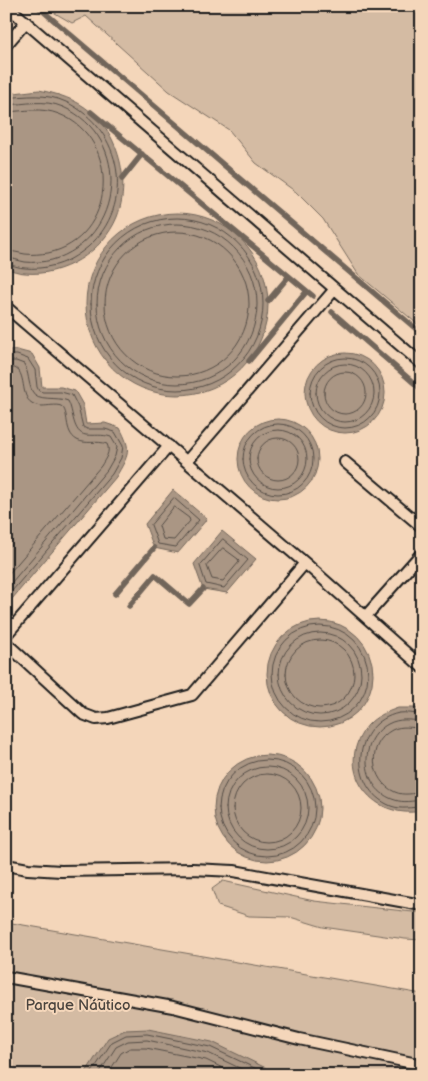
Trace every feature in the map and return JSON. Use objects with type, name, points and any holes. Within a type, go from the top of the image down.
[{"type":"lane","points":[[7,6],[422,364]]},
{"type":"lane","points":[[6,45],[26,22]]},
{"type":"lane","points":[[187,461],[335,289]]},
{"type":"lane","points":[[6,307],[187,461],[421,665]]},
{"type":"lane","points":[[6,635],[169,446]]},
{"type":"lane","points":[[345,462],[422,528]]},
{"type":"lane","points":[[366,616],[422,553]]},
{"type":"lane","points":[[6,643],[83,714],[96,719],[108,718],[192,695],[305,563]]},
{"type":"lane","points":[[6,866],[61,871],[192,869],[234,871],[422,905]]},
{"type":"lane","points":[[6,977],[173,1007],[299,1039],[422,1065]]},
{"type":"green space","points":[[43,6],[422,6],[422,328],[358,274],[323,219],[296,192],[256,163],[229,130],[169,91],[86,16],[72,23]]},
{"type":"green space","points":[[223,881],[314,901],[422,913],[422,940],[323,927],[290,917],[249,916],[218,906],[212,889]]},
{"type":"green space","name":"Parque Náutico","points":[[6,922],[422,994],[422,1075],[6,1075]]},
{"type":"water","points":[[39,90],[73,100],[91,112],[102,123],[111,136],[118,154],[123,190],[120,208],[111,230],[91,251],[80,260],[53,271],[23,273],[6,269],[6,94]]},
{"type":"water","points":[[186,213],[212,220],[228,228],[247,246],[261,269],[268,295],[268,313],[261,339],[253,355],[235,374],[228,380],[203,391],[186,395],[168,395],[142,388],[126,380],[101,355],[93,339],[88,322],[86,295],[93,269],[101,253],[126,228],[142,220],[159,215]]},
{"type":"water","points":[[6,350],[17,350],[32,354],[40,368],[42,387],[61,387],[75,391],[83,405],[86,424],[105,423],[120,428],[126,442],[127,452],[124,463],[116,477],[6,606]]},
{"type":"water","points":[[345,353],[360,356],[373,365],[382,378],[385,393],[382,408],[373,421],[360,430],[345,433],[330,430],[317,421],[308,408],[305,393],[308,378],[317,365],[330,356]]},
{"type":"water","points":[[278,419],[293,422],[306,431],[315,444],[318,459],[315,474],[306,487],[293,496],[278,499],[263,496],[250,487],[241,474],[238,459],[241,444],[250,431],[263,422]]},
{"type":"water","points":[[173,490],[207,519],[178,553],[154,548],[145,524]]},
{"type":"water","points":[[222,531],[256,559],[227,593],[203,589],[194,564]]},
{"type":"water","points":[[320,621],[340,625],[357,637],[369,654],[373,674],[369,694],[357,711],[340,723],[320,727],[300,723],[283,711],[271,694],[267,674],[271,654],[283,637],[300,625]]},
{"type":"water","points":[[398,708],[422,710],[422,811],[403,812],[386,808],[372,799],[362,787],[356,773],[354,757],[358,741],[368,725],[378,717]]},
{"type":"water","points":[[267,755],[287,759],[304,771],[316,788],[320,808],[316,828],[304,845],[287,857],[267,861],[247,857],[230,845],[218,828],[214,808],[218,788],[230,771],[247,759]]},
{"type":"water","points":[[148,1029],[212,1042],[266,1068],[271,1075],[84,1075],[108,1038],[125,1030]]},
{"type":"waterway","points":[[37,6],[422,334]]},
{"type":"waterway","points":[[91,112],[313,296]]},
{"type":"waterway","points":[[122,179],[142,154]]},
{"type":"waterway","points":[[268,301],[289,276]]},
{"type":"waterway","points":[[249,361],[307,291]]},
{"type":"waterway","points":[[332,312],[422,390]]},
{"type":"waterway","points":[[115,594],[154,548]]},
{"type":"waterway","points":[[129,606],[155,575],[189,604],[203,589]]}]
